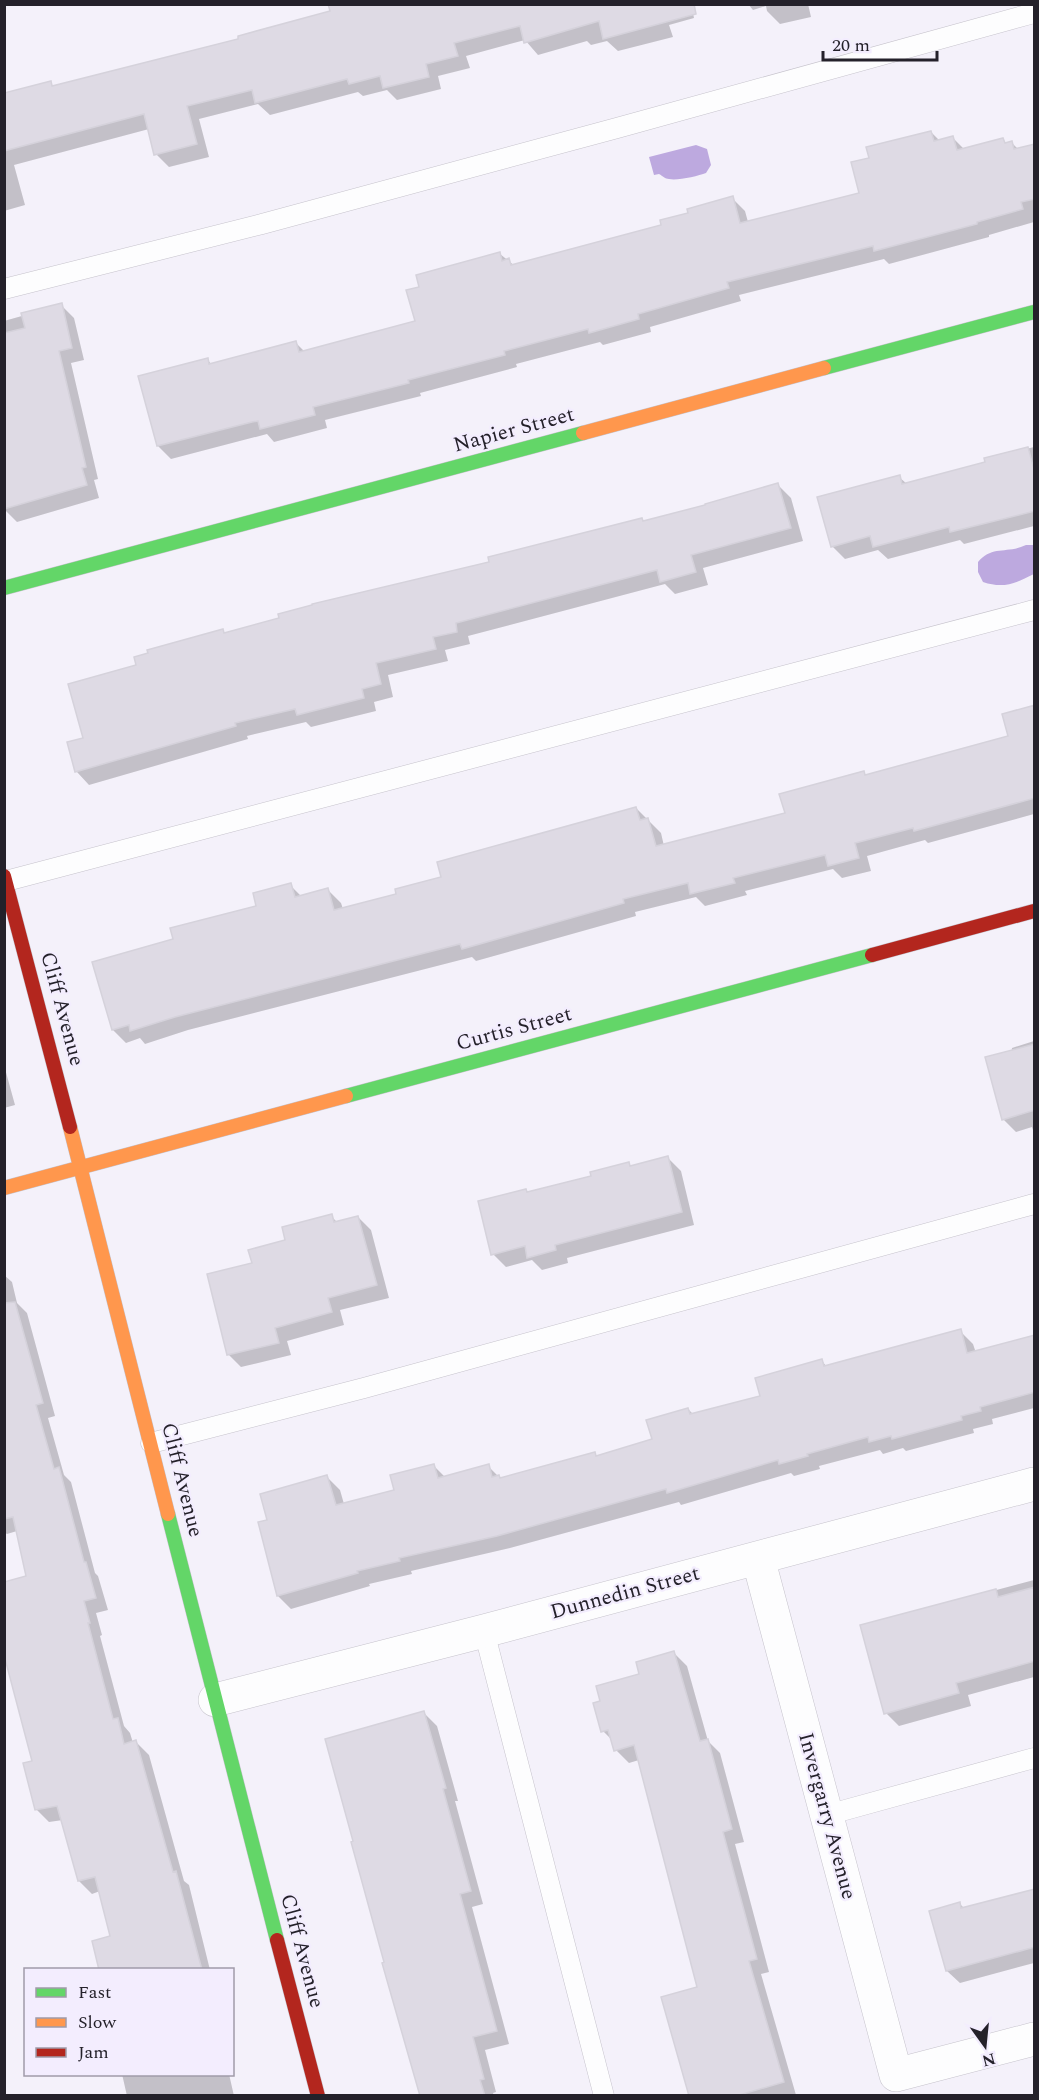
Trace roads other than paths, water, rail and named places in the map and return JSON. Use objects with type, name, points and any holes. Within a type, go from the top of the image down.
[{"type":"street","name":"Napier Street","points":[[4,588],[1035,312]]},
{"type":"street","name":"Cliff Avenue","points":[[5,878],[318,2096]]},
{"type":"street","name":"Curtis Street","points":[[4,1188],[1035,911]]},
{"type":"street","name":"Dunnedin Street","points":[[215,1700],[1035,1484]]},
{"type":"street","name":"Invergarry Avenue","points":[[758,1558],[896,2075],[1035,2039]]},
{"type":"lane","points":[[4,289],[273,221],[1035,13]]},
{"type":"lane","points":[[5,878],[1035,610]]},
{"type":"lane","points":[[151,1443],[364,1388],[1035,1204]]},
{"type":"lane","points":[[484,1631],[604,2096]]},
{"type":"lane","points":[[827,1815],[1035,1758]]}]
